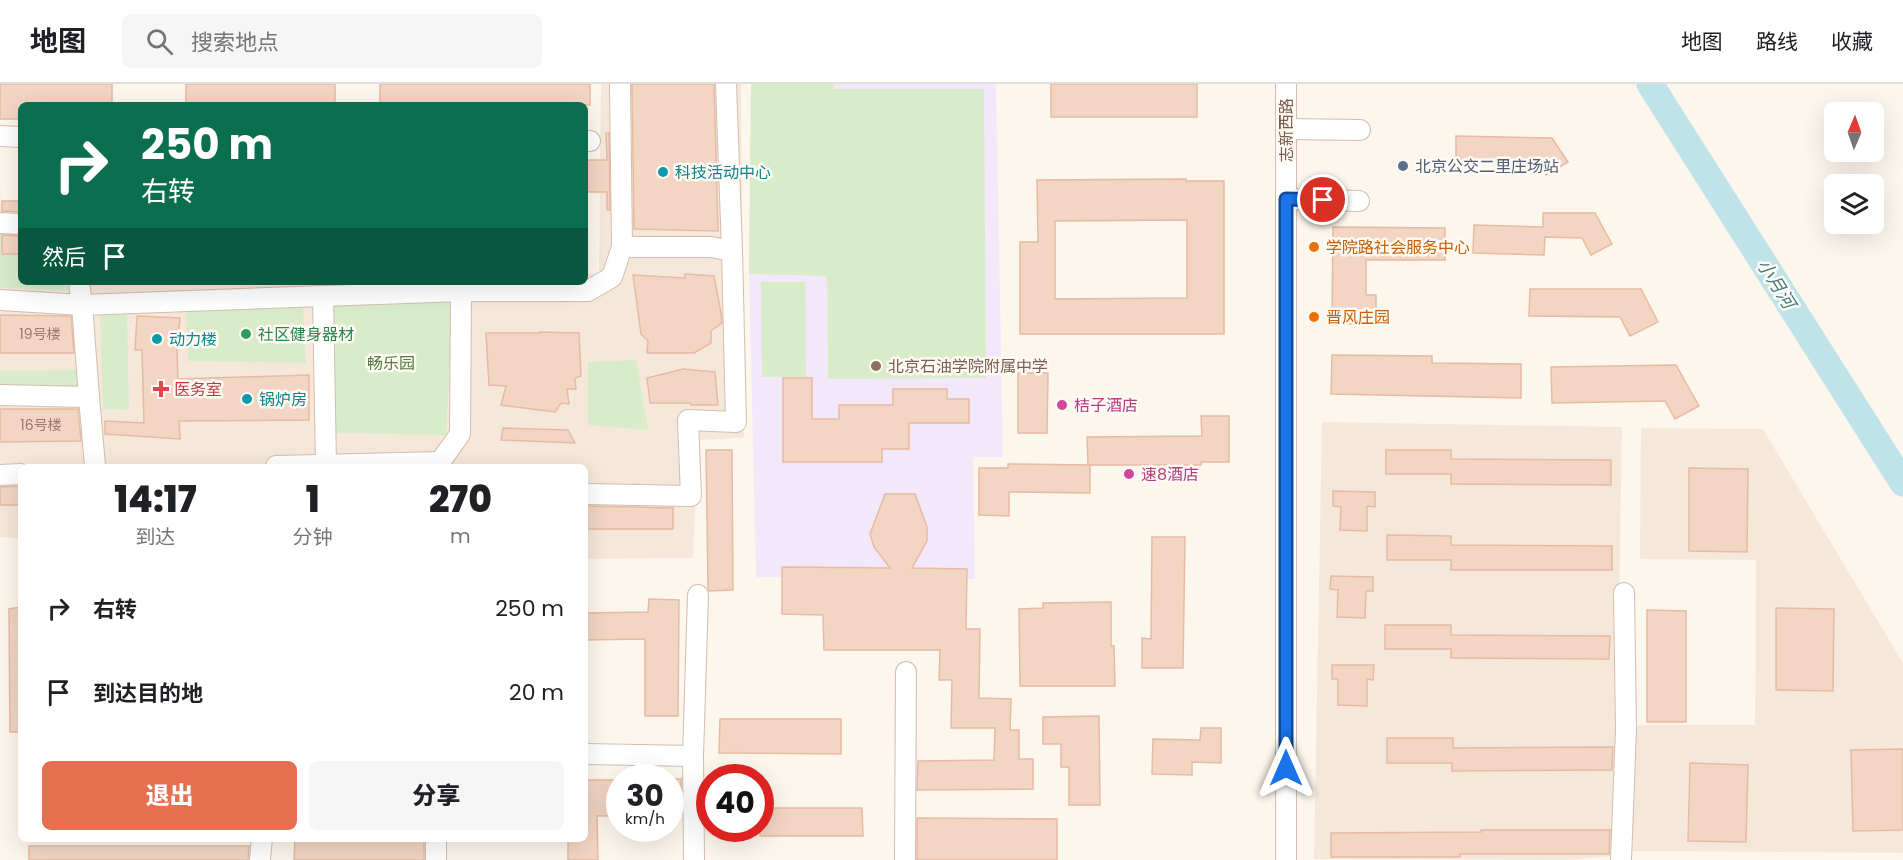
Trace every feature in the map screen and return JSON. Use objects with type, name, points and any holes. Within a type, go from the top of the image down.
[{"type":"street","points":[[0,300],[82,305],[461,291],[588,291],[612,277],[622,247],[620,84]]},
{"type":"street","points":[[588,494],[691,496],[688,420],[736,422],[726,84]]},
{"type":"street","name":"志新西路","points":[[1286,84],[1286,860]]},
{"type":"street","points":[[1286,129],[1360,130]]},
{"type":"street","points":[[0,136],[18,137]]},
{"type":"street","points":[[1286,199],[1359,201]]},
{"type":"street","points":[[0,223],[18,224]]},
{"type":"street","points":[[622,247],[711,247],[732,251]]},
{"type":"street","points":[[79,285],[94,464]]},
{"type":"street","points":[[440,464],[460,434],[461,291]]},
{"type":"street","points":[[323,296],[326,464]]},
{"type":"street","points":[[0,395],[89,397]]},
{"type":"street","points":[[0,475],[18,474]]},
{"type":"street","points":[[1621,860],[1626,729],[1624,593]]},
{"type":"street","points":[[694,860],[693,756],[698,595]]},
{"type":"street","points":[[905,860],[906,672]]},
{"type":"street","points":[[588,754],[693,756]]},
{"type":"street","points":[[260,860],[262,842]]},
{"type":"street","points":[[436,842],[436,860]]},
{"type":"shaded area","points":[[601,84],[741,84],[744,438],[698,440],[693,558],[588,559],[588,464],[18,464],[18,539],[0,537],[0,181],[1,217],[18,272],[18,285],[588,285],[588,274],[599,274]]},
{"type":"shaded area","name":"北京石油学院附属中学","points":[[751,84],[996,84],[1003,457],[973,457],[975,579],[756,577],[749,274]]},
{"type":"shaded area","points":[[1322,422],[1622,427],[1615,856],[1568,860],[1314,859]]},
{"type":"shaded area","points":[[1641,428],[1763,429],[1903,663],[1903,853],[1631,851],[1632,725],[1755,725],[1756,560],[1640,559]]},
{"type":"green space","points":[[751,84],[834,84],[834,89],[984,89],[986,378],[828,379],[827,276],[749,274]]},
{"type":"green space","points":[[0,229],[18,229],[18,285],[71,285],[72,290],[0,288]]},
{"type":"green space","points":[[761,282],[805,282],[806,377],[762,377]]},
{"type":"green space","name":"畅乐园","points":[[453,301],[446,435],[331,433],[332,305]]},
{"type":"green space","name":"社区健身器材","points":[[186,306],[303,306],[306,363],[188,361]]},
{"type":"green space","points":[[127,312],[129,410],[103,409],[100,315]]},
{"type":"green space","points":[[636,360],[648,430],[588,425],[588,362]]},
{"type":"green space","points":[[82,370],[80,393],[0,394],[0,371]]},
{"type":"building","points":[[0,84],[112,84],[112,102],[18,102],[18,119],[0,119]]},
{"type":"building","points":[[186,84],[335,84],[335,102],[186,102]]},
{"type":"building","points":[[380,84],[590,84],[590,105],[588,102],[380,102]]},
{"type":"building","name":"科技活动中心","points":[[632,84],[714,84],[718,231],[634,229]]},
{"type":"building","points":[[1051,84],[1197,84],[1197,117],[1051,117]]},
{"type":"building","points":[[606,133],[609,133],[610,210],[607,210],[607,192],[588,192],[588,160],[607,160]]},
{"type":"building","points":[[1456,136],[1552,138],[1568,162],[1546,175],[1538,161],[1456,160]]},
{"type":"building","points":[[1037,180],[1224,181],[1224,334],[1020,334],[1020,242],[1038,242]],"holes":[[[1187,220],[1187,298],[1055,299],[1055,221]]]},
{"type":"building","points":[[2,201],[18,201],[18,212],[2,211]]},
{"type":"building","points":[[1543,213],[1595,213],[1612,244],[1591,255],[1582,238],[1545,237],[1544,255],[1473,253],[1474,225],[1543,227]]},
{"type":"building","points":[[1333,227],[1445,228],[1445,260],[1366,260],[1366,295],[1376,295],[1376,324],[1332,324]]},
{"type":"building","points":[[2,235],[18,236],[18,254],[2,254]]},
{"type":"building","points":[[685,274],[714,276],[722,323],[711,331],[711,343],[694,353],[647,353],[648,341],[641,334],[633,275],[685,278]]},
{"type":"building","points":[[1530,289],[1641,289],[1658,322],[1630,336],[1620,317],[1529,316]]},
{"type":"building","points":[[0,315],[71,316],[74,353],[0,353]]},
{"type":"building","points":[[137,316],[180,318],[177,349],[178,379],[309,375],[309,420],[179,421],[180,439],[105,434],[105,421],[144,423],[142,350],[135,350]]},
{"type":"building","points":[[486,333],[579,333],[581,376],[575,378],[576,389],[567,389],[569,404],[561,403],[555,412],[501,405],[506,386],[489,385]]},
{"type":"building","points":[[1332,355],[1432,356],[1432,363],[1521,364],[1521,398],[1331,394]]},
{"type":"building","points":[[1676,365],[1699,406],[1675,419],[1665,401],[1552,403],[1551,367]]},
{"type":"building","points":[[683,369],[715,372],[718,405],[650,403],[647,378]]},
{"type":"building","points":[[1018,373],[1048,373],[1047,433],[1018,433]]},
{"type":"building","points":[[783,378],[812,378],[812,419],[839,419],[839,405],[893,405],[893,389],[947,389],[947,399],[969,399],[969,423],[909,423],[909,449],[882,449],[882,462],[783,462]]},
{"type":"building","points":[[0,409],[78,409],[81,441],[0,442]]},
{"type":"building","points":[[1201,416],[1229,416],[1229,462],[1201,462],[1201,465],[1088,465],[1087,437],[1202,436]]},
{"type":"building","points":[[503,428],[568,430],[575,443],[501,440]]},
{"type":"building","points":[[706,450],[732,450],[733,590],[709,591],[708,588]]},
{"type":"building","points":[[1386,450],[1451,450],[1451,459],[1611,460],[1611,485],[1451,484],[1451,474],[1386,474]]},
{"type":"building","points":[[1008,464],[1090,465],[1090,493],[1009,492],[1009,516],[979,515],[979,468],[1008,468]]},
{"type":"building","points":[[1689,468],[1748,469],[1747,552],[1689,551]]},
{"type":"building","points":[[18,486],[18,505],[0,505],[0,487]]},
{"type":"building","points":[[1333,491],[1375,492],[1375,507],[1367,506],[1367,531],[1340,530],[1341,507],[1333,506]]},
{"type":"building","points":[[885,494],[915,494],[927,527],[927,541],[912,568],[967,569],[966,629],[980,629],[979,698],[1011,699],[1010,730],[1019,730],[1019,759],[1033,759],[1033,789],[917,790],[918,761],[994,760],[995,728],[951,728],[952,680],[939,680],[940,650],[824,650],[823,615],[782,614],[782,567],[890,568],[874,547],[870,534]]},
{"type":"building","points":[[588,506],[673,508],[673,529],[588,529]]},
{"type":"building","points":[[1387,535],[1451,536],[1451,545],[1612,546],[1612,570],[1451,570],[1451,560],[1387,560]]},
{"type":"building","points":[[1152,537],[1185,537],[1183,668],[1142,668],[1142,638],[1151,639]]},
{"type":"building","points":[[1331,576],[1373,577],[1373,591],[1366,591],[1365,618],[1337,617],[1338,590],[1330,589]]},
{"type":"building","points":[[649,599],[679,600],[678,716],[645,716],[645,639],[588,640],[588,613],[648,612]]},
{"type":"building","points":[[1111,602],[1111,646],[1114,646],[1115,686],[1020,686],[1019,609],[1043,608],[1043,603]]},
{"type":"building","points":[[18,608],[18,732],[10,732],[9,609]]},
{"type":"building","points":[[1776,608],[1834,609],[1833,691],[1776,690]]},
{"type":"building","points":[[1647,610],[1686,611],[1686,722],[1647,722]]},
{"type":"building","points":[[1385,625],[1451,625],[1451,635],[1610,636],[1609,659],[1451,658],[1451,649],[1385,649]]},
{"type":"building","points":[[1332,665],[1374,665],[1373,680],[1367,679],[1367,706],[1338,705],[1338,679],[1332,679]]},
{"type":"building","points":[[1099,716],[1100,805],[1069,805],[1069,767],[1061,767],[1061,744],[1043,744],[1043,717]]},
{"type":"building","points":[[720,719],[841,719],[841,754],[719,753]]},
{"type":"building","points":[[1201,728],[1221,728],[1221,763],[1192,762],[1192,775],[1152,774],[1153,739],[1200,740]]},
{"type":"building","points":[[1387,738],[1453,738],[1453,748],[1613,747],[1612,770],[1452,771],[1452,763],[1387,763]]},
{"type":"building","points":[[1903,749],[1903,830],[1853,831],[1851,750]]},
{"type":"building","points":[[1690,763],[1748,765],[1746,842],[1688,841]]},
{"type":"building","points":[[588,780],[606,780],[606,816],[597,816],[598,860],[568,860],[568,842],[588,842]]},
{"type":"building","points":[[774,808],[862,808],[863,836],[774,836]]},
{"type":"building","points":[[917,818],[1057,819],[1057,860],[917,860]]},
{"type":"building","points":[[1481,830],[1610,830],[1609,854],[1331,857],[1331,833],[1481,832]]},
{"type":"building","points":[[295,842],[424,842],[424,860],[294,860]]},
{"type":"building","points":[[29,846],[249,846],[248,860],[29,860]]},
{"type":"waterway","name":"小月河","points":[[1650,84],[1903,483]]},
{"type":"place","name":"北京公交二里庄场站","points":[[1403,166]]},
{"type":"place","name":"科技活动中心","points":[[663,172]]},
{"type":"place","name":"学院路社会服务中心","points":[[1314,247]]},
{"type":"place","name":"晋风庄园","points":[[1314,317]]},
{"type":"place","name":"社区健身器材","points":[[246,334]]},
{"type":"place","name":"动力楼","points":[[157,339]]},
{"type":"place","name":"北京石油学院附属中学","points":[[876,366]]},
{"type":"place","name":"医务室","points":[[161,389]]},
{"type":"place","name":"锅炉房","points":[[247,399]]},
{"type":"place","name":"桔子酒店","points":[[1062,405]]},
{"type":"place","name":"速8酒店","points":[[1129,474]]},
{"type":"route","points":[[1286,768],[1286,199],[1323,200]]}]
